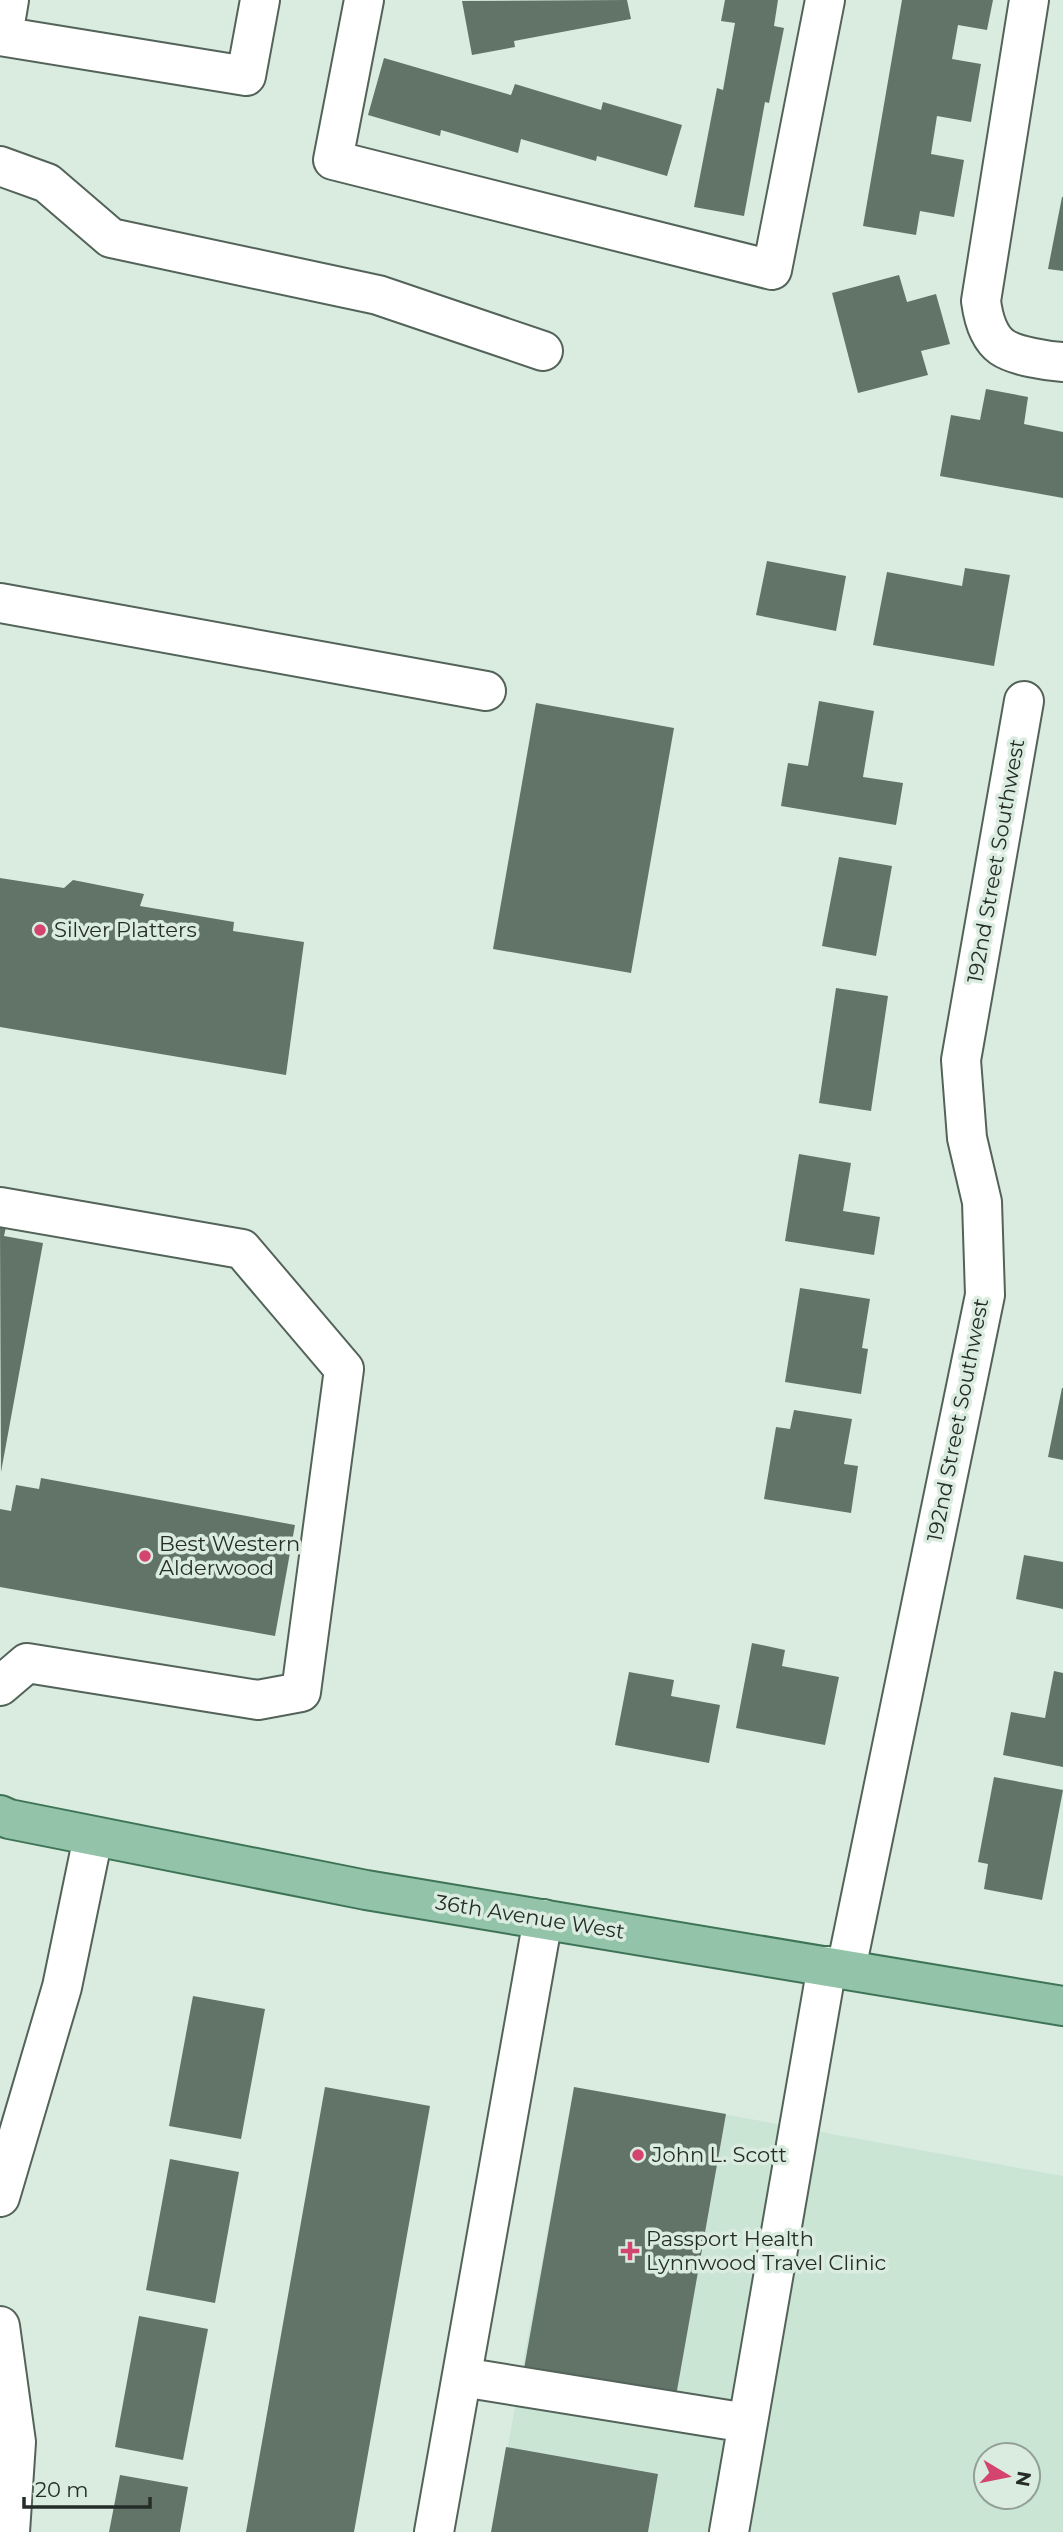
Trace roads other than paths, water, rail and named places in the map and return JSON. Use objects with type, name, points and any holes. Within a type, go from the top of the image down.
[{"type":"main road","name":"36th Avenue West","points":[[0,1815],[93,1837],[366,1890],[1063,2006]]},
{"type":"street","points":[[4,24],[246,76],[260,0]]},
{"type":"street","points":[[364,0],[333,160],[772,270],[825,0]]},
{"type":"street","points":[[1029,0],[981,301],[992,336],[1002,347],[1045,360],[1063,362]]},
{"type":"street","points":[[0,166],[47,183],[111,238],[378,295],[543,351]]},
{"type":"street","points":[[0,603],[486,691]]},
{"type":"street","name":"192nd Street Southwest","points":[[729,2532],[747,2423],[837,1968],[985,1295],[982,1202],[967,1138],[961,1060],[1024,701]]},
{"type":"street","points":[[0,1207],[242,1249],[344,1369],[301,1692],[258,1700],[27,1663],[3,1680]]},
{"type":"street","points":[[0,2197],[62,1987],[93,1837]]},
{"type":"street","points":[[434,2532],[543,1919]]},
{"type":"street","points":[[0,2326],[16,2442],[8,2517]]},
{"type":"street","points":[[462,2377],[747,2423]]},
{"type":"place","name":"Silver Platters","points":[[40,930]]},
{"type":"place","name":"Best Western Alderwood","points":[[145,1556]]},
{"type":"place","name":"John L. Scott","points":[[638,2155]]},
{"type":"place","name":"Passport Health Lynnwood Travel Clinic","points":[[630,2251]]}]
